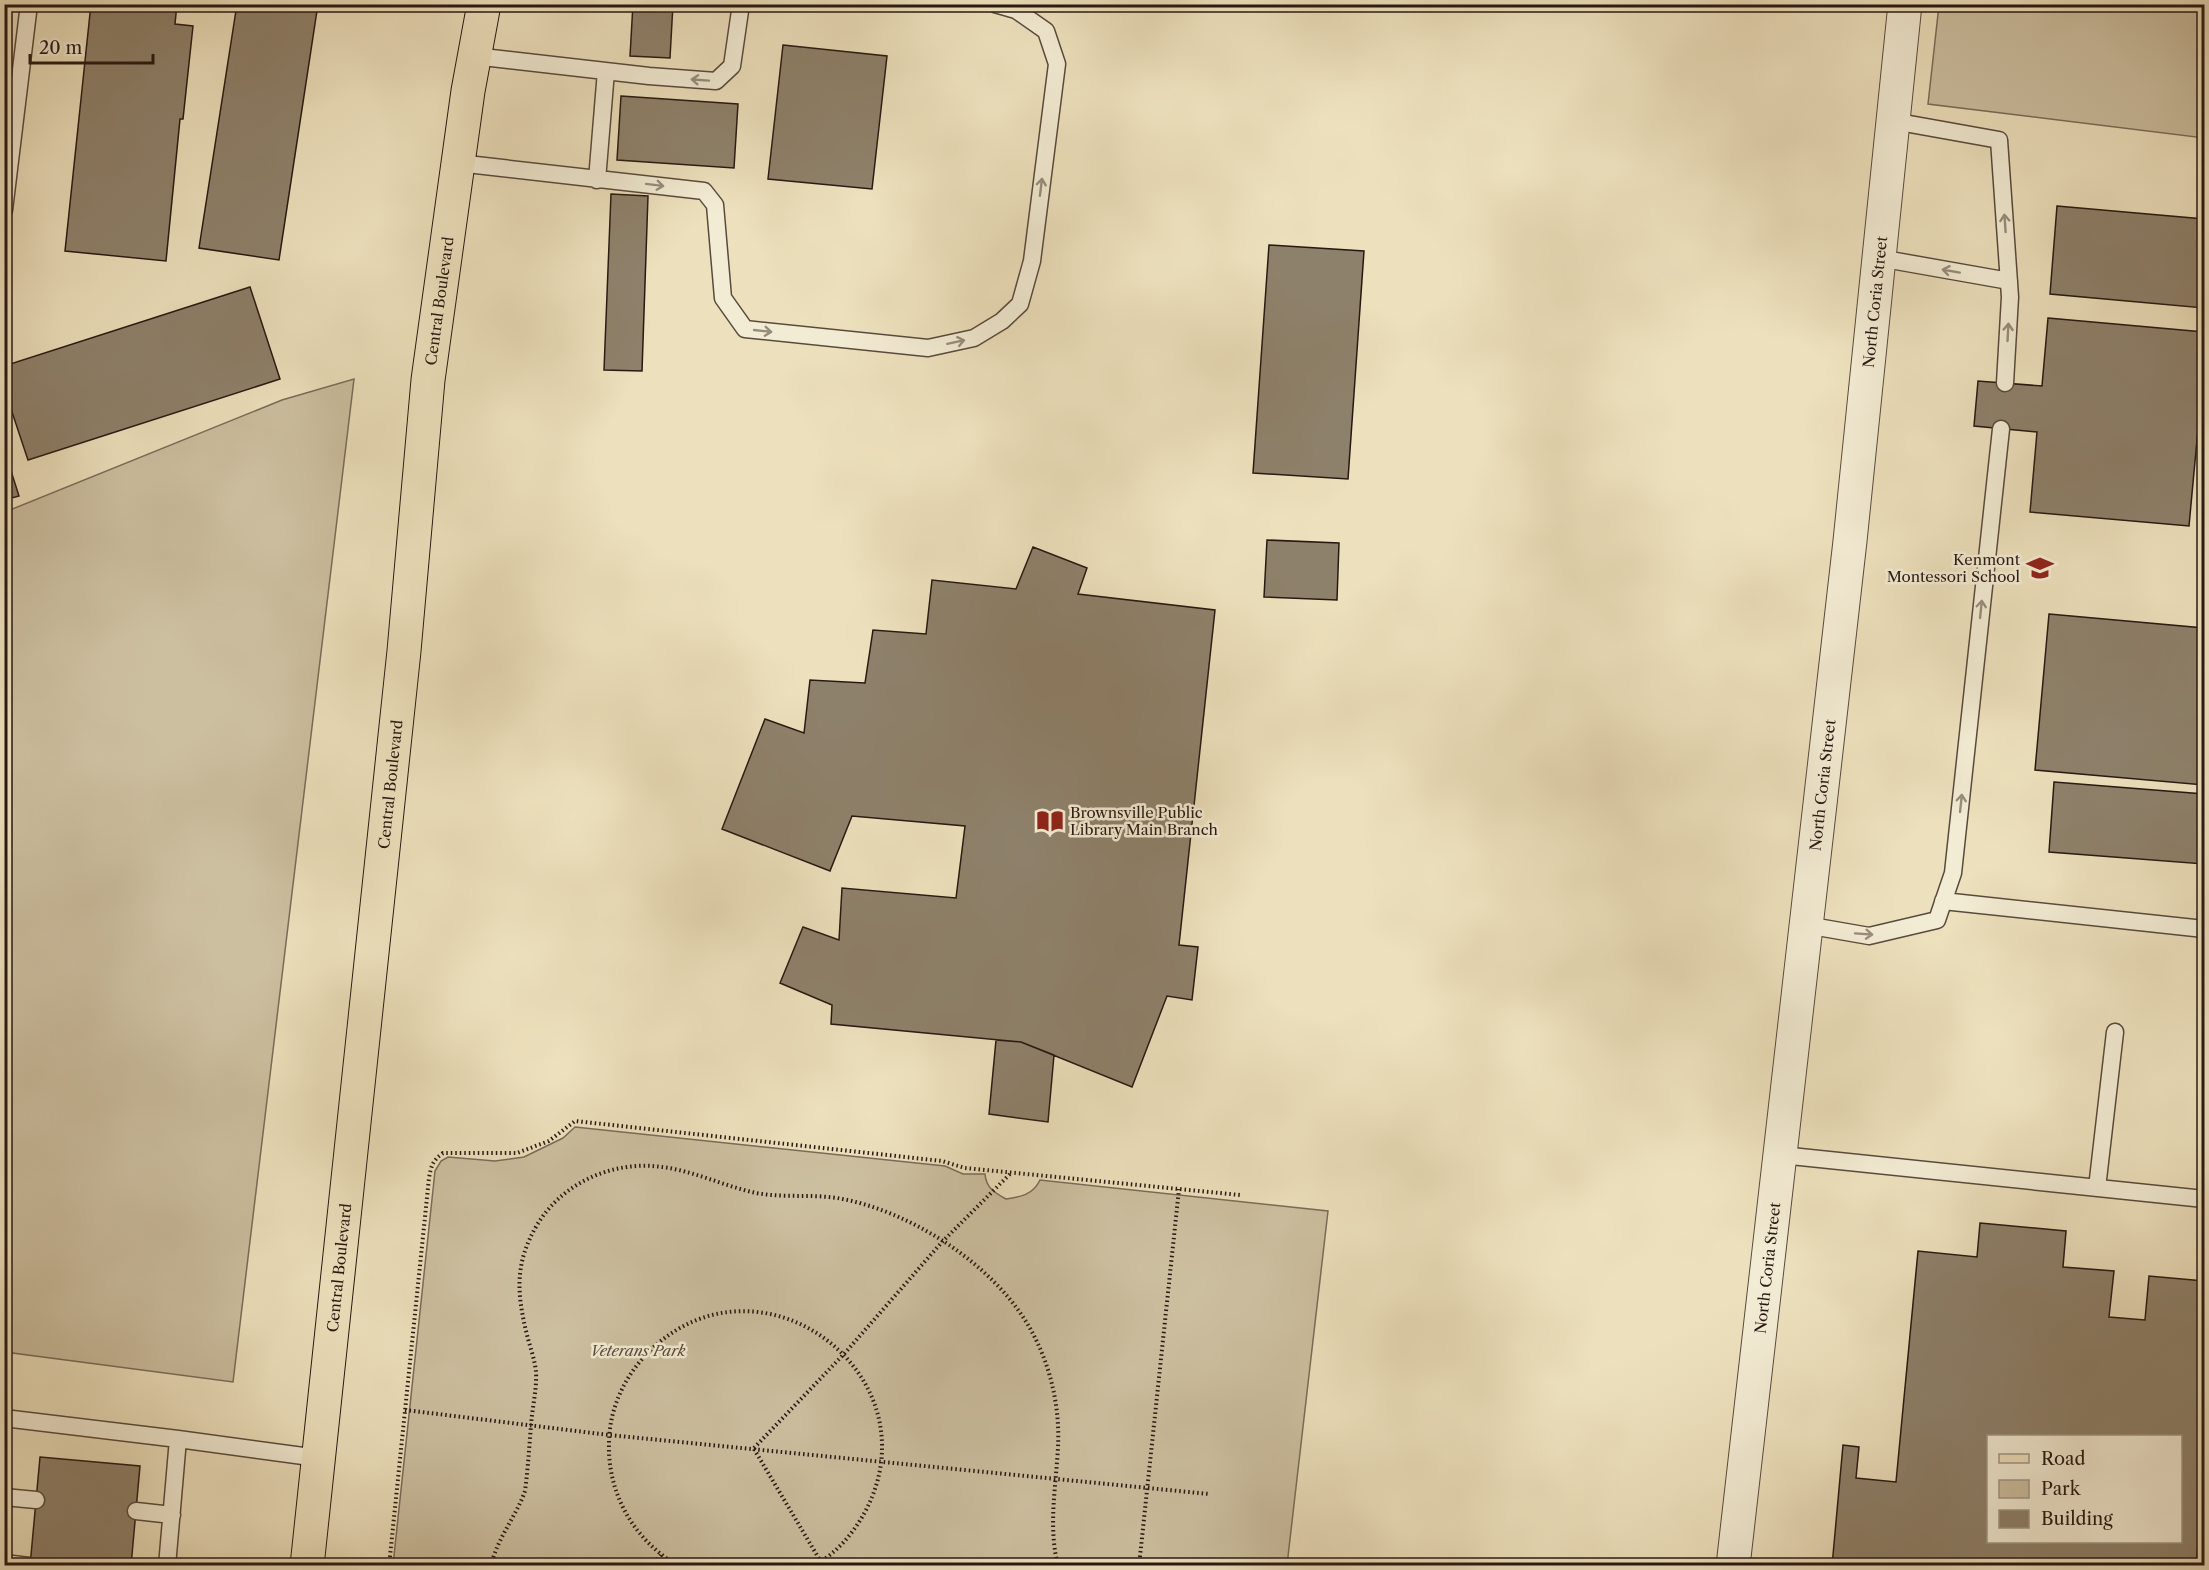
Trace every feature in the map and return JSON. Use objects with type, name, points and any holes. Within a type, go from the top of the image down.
[{"type":"main road","name":"Central Boulevard","points":[[307,1566],[404,651],[428,380],[458,163],[484,4]]},
{"type":"street","name":"North Coria Street","points":[[1733,1566],[1781,1155],[1905,4]]},
{"type":"lane","points":[[4,210],[29,4]]},
{"type":"lane","points":[[474,56],[716,81],[732,66],[741,4]]},
{"type":"lane","points":[[458,163],[704,191],[715,205],[723,298],[745,329],[928,348],[974,338],[1002,321],[1020,304],[1032,261],[1057,64],[1046,31],[1016,10],[995,4]]},
{"type":"lane","points":[[597,180],[606,70]]},
{"type":"lane","points":[[1893,122],[1999,140],[2010,297],[2005,383]]},
{"type":"lane","points":[[1879,258],[2009,281]]},
{"type":"lane","points":[[1806,925],[1869,936],[1937,920],[1953,873],[2001,429]]},
{"type":"lane","points":[[1943,901],[2205,929]]},
{"type":"lane","points":[[2097,1188],[2115,1032]]},
{"type":"lane","points":[[1781,1155],[2205,1199]]},
{"type":"lane","points":[[4,1418],[318,1458]]},
{"type":"lane","points":[[167,1566],[178,1439]]},
{"type":"lane","points":[[4,1497],[36,1500]]},
{"type":"lane","points":[[136,1511],[172,1515]]},
{"type":"lane","points":[[4,1563],[29,1566]]},
{"type":"path","points":[[389,1566],[429,1178],[431,1166],[435,1159],[443,1153],[518,1153],[549,1141],[575,1121],[942,1161],[964,1168],[1240,1195]]},
{"type":"path","points":[[491,1566],[495,1547],[525,1491],[536,1369],[518,1294],[524,1257],[537,1225],[559,1197],[589,1178],[608,1170],[628,1167],[664,1167],[759,1193],[823,1196],[856,1202],[895,1215],[918,1227],[962,1253],[994,1282],[1010,1298],[1032,1331],[1042,1352],[1053,1387],[1059,1425],[1052,1536],[1058,1566]]},
{"type":"path","points":[[753,1448],[844,1354],[942,1242],[1011,1172]]},
{"type":"path","points":[[1139,1566],[1179,1189]]},
{"type":"path","points":[[678,1566],[648,1543],[632,1525],[621,1504],[608,1458],[613,1413],[631,1372],[662,1340],[700,1319],[745,1312],[788,1318],[819,1333],[844,1354],[857,1369],[874,1403],[882,1441],[881,1461],[872,1499],[852,1533],[821,1562],[813,1566]]},
{"type":"path","points":[[405,1410],[609,1434],[1209,1494]]},
{"type":"path","points":[[753,1448],[821,1562]]},
{"type":"path","points":[[651,1566],[661,1555]]},
{"type":"green space","points":[[1939,5],[2204,5],[2204,138],[1928,104]]},
{"type":"green space","points":[[354,379],[233,1382],[5,1352],[5,512],[282,400]]},
{"type":"green space","name":"Veterans Park","points":[[575,1127],[945,1166],[963,1174],[985,1174],[989,1186],[1006,1199],[1030,1192],[1040,1180],[1328,1211],[1287,1565],[393,1565],[435,1171],[441,1161],[448,1157],[495,1161],[524,1157],[563,1138]]},
{"type":"building","points":[[91,4],[177,4],[175,24],[193,26],[183,119],[180,119],[166,261],[65,251]]},
{"type":"building","points":[[237,4],[318,4],[279,260],[199,248]]},
{"type":"building","points":[[633,4],[673,4],[670,58],[630,56]]},
{"type":"building","points":[[783,45],[887,56],[872,189],[768,179]]},
{"type":"building","points":[[621,96],[738,104],[734,168],[617,160]]},
{"type":"building","points":[[611,194],[648,196],[642,371],[604,370]]},
{"type":"building","points":[[2057,206],[2204,219],[2204,308],[2050,294]]},
{"type":"building","points":[[1269,245],[1364,251],[1348,479],[1253,473]]},
{"type":"building","points":[[250,287],[280,379],[28,460],[4,388],[4,366]]},
{"type":"building","points":[[2048,318],[2204,332],[2204,381],[2189,526],[2030,512],[2037,432],[1974,426],[1978,381],[2042,386]]},
{"type":"building","points":[[4,449],[19,496],[4,500]]},
{"type":"building","points":[[1267,540],[1339,543],[1337,600],[1264,597]]},
{"type":"building","name":"Brownsville Public Library Main Branch","points":[[1033,547],[1087,568],[1078,594],[1215,610],[1179,945],[1198,947],[1192,1000],[1167,996],[1132,1087],[1021,1042],[831,1024],[832,1005],[780,983],[803,927],[839,940],[842,888],[956,898],[965,826],[852,816],[830,871],[722,829],[765,719],[804,733],[810,680],[865,683],[873,630],[926,634],[932,580],[1016,589]]},
{"type":"building","points":[[2049,614],[2204,628],[2204,785],[2035,770]]},
{"type":"building","points":[[2054,782],[2204,794],[2204,864],[2049,852]]},
{"type":"building","points":[[996,1040],[1021,1042],[1054,1055],[1048,1122],[989,1114]]},
{"type":"building","points":[[1980,1223],[2066,1231],[2063,1267],[2114,1271],[2109,1317],[2145,1320],[2149,1276],[2204,1281],[2204,1475],[2196,1566],[1832,1566],[1843,1445],[1859,1447],[1856,1478],[1896,1482],[1918,1251],[1977,1257]]},
{"type":"building","points":[[40,1457],[140,1466],[131,1566],[30,1566]]},
{"type":"place","name":"Kenmont Montessori School","points":[[2040,568]]},
{"type":"place","name":"Brownsville Public Library Main Branch","points":[[1050,821]]}]
